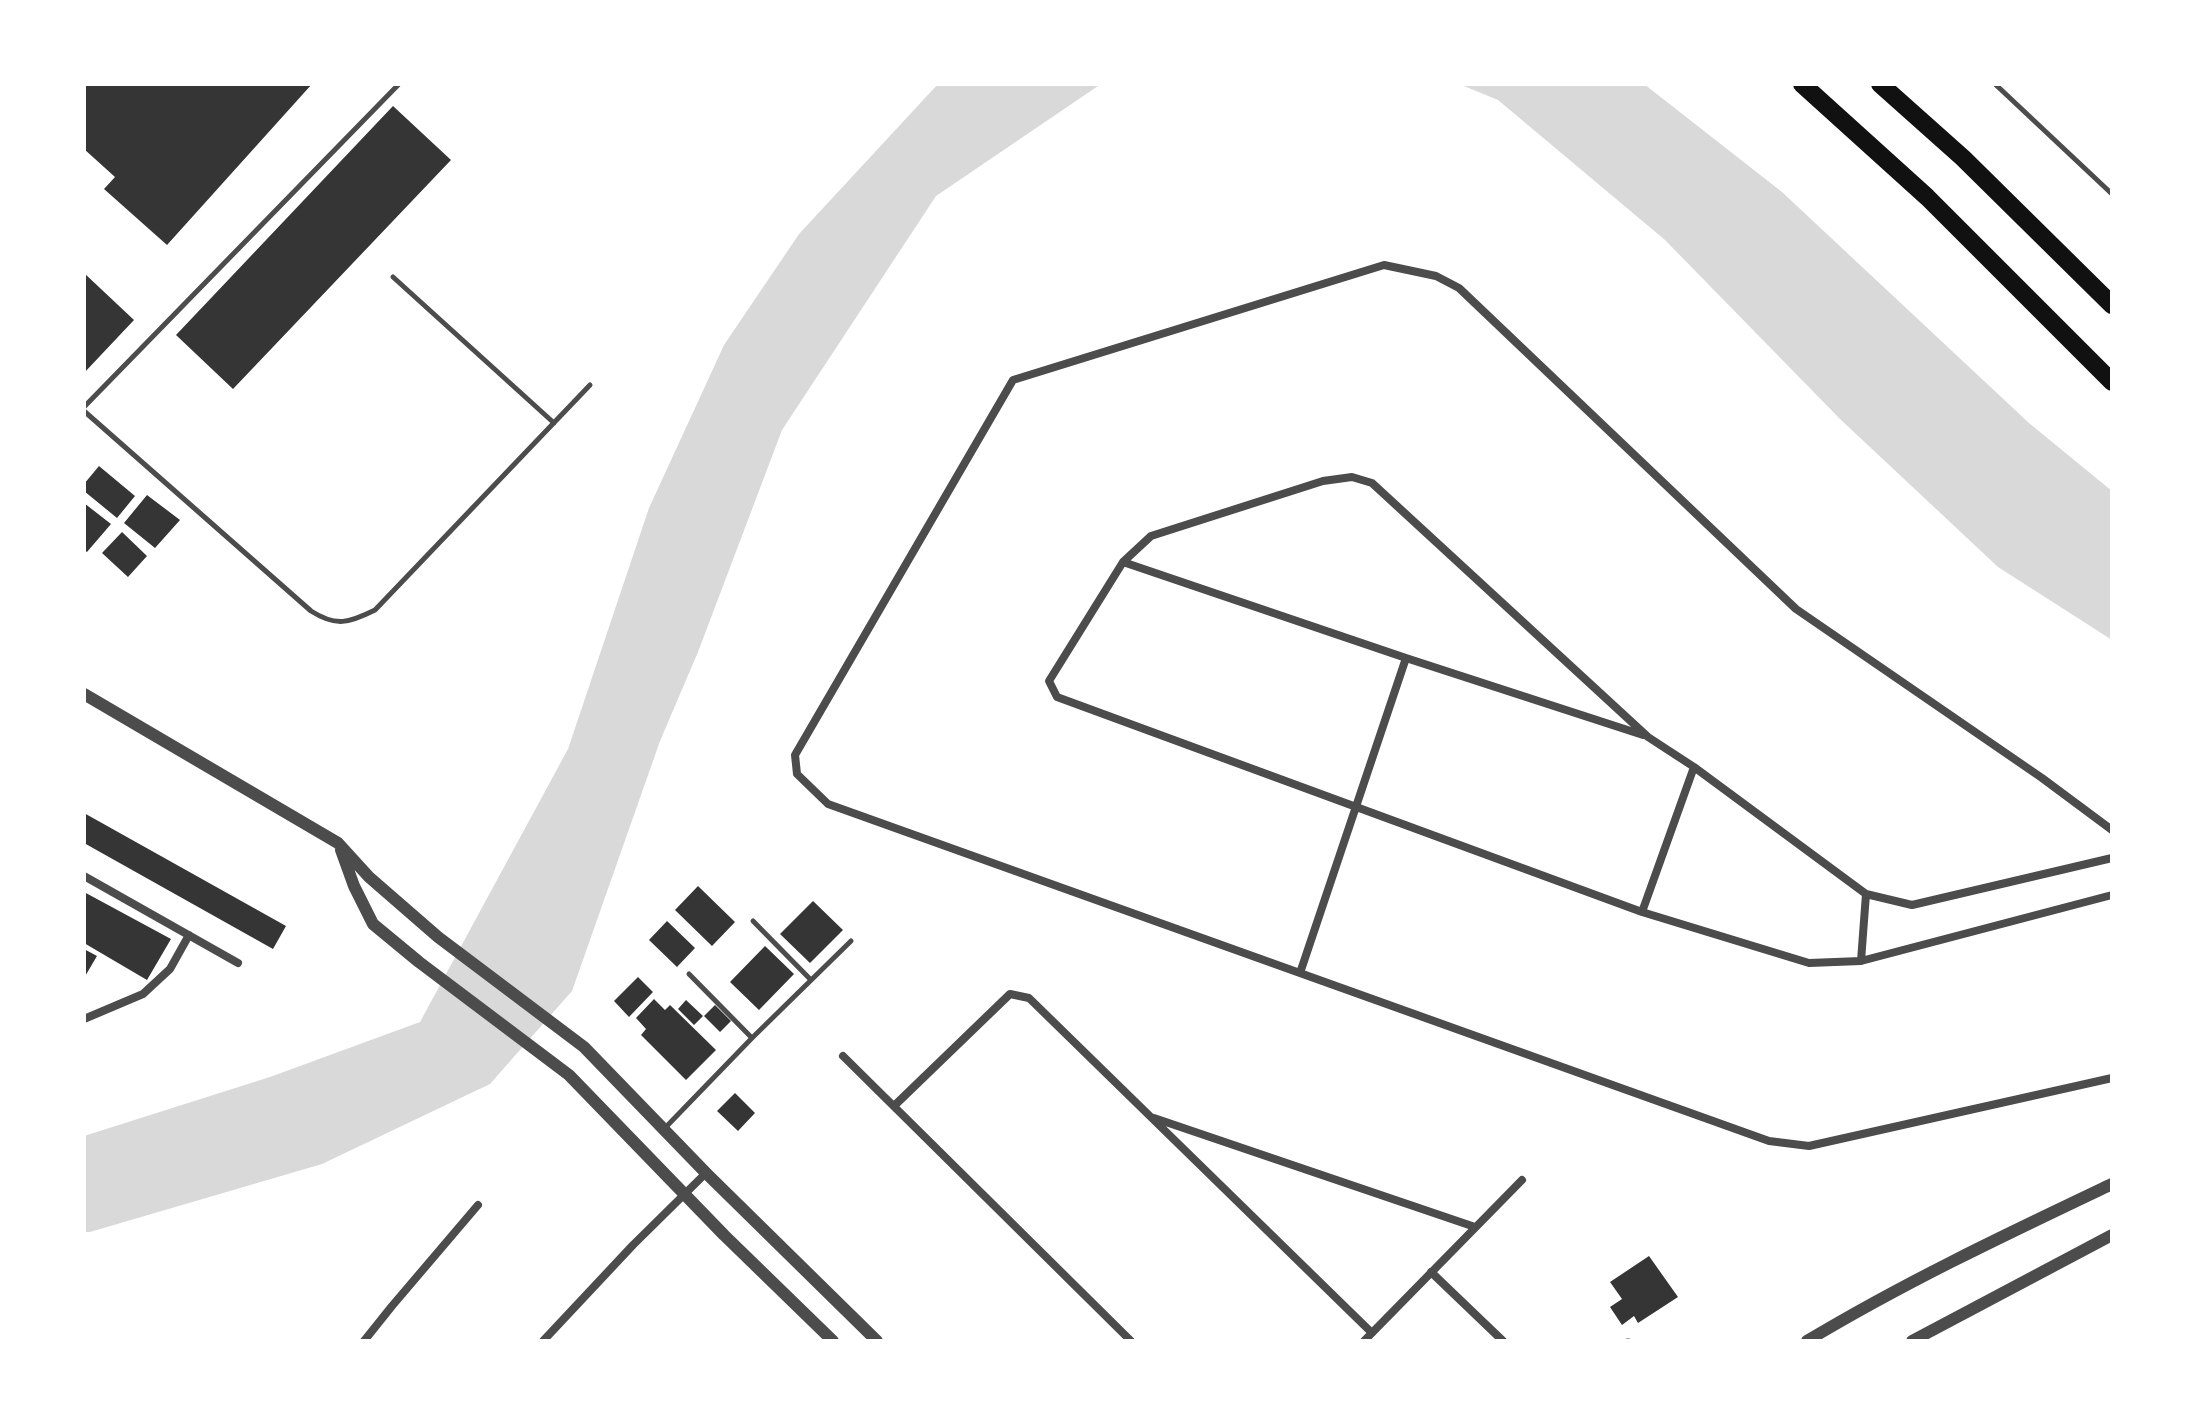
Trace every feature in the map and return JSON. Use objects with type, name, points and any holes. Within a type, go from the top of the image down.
[{"type":"highway","points":[[1802,84],[1927,197],[2112,382]]},
{"type":"highway","points":[[1880,84],[1963,158],[2112,305]]},
{"type":"street","points":[[2112,830],[2042,778],[1796,609],[1459,288],[1436,276],[1384,265],[1013,380],[795,755],[797,774],[828,804],[1769,1141],[1809,1146],[2112,1078]]},
{"type":"street","points":[[2112,858],[1912,905],[1866,894],[1694,767],[1648,737],[1372,483],[1352,477],[1323,481],[1151,536],[1123,562],[1049,681],[1057,697],[1642,912],[1809,963],[1861,961],[2112,895]]},
{"type":"street","points":[[1123,562],[1648,737]]},
{"type":"street","points":[[1300,973],[1406,658]]},
{"type":"street","points":[[84,694],[338,843],[369,877],[438,937],[584,1047],[706,1173],[877,1341]]},
{"type":"street","points":[[1642,912],[1694,767]]},
{"type":"street","points":[[338,843],[373,924],[569,1075],[833,1341]]},
{"type":"street","points":[[84,876],[238,963]]},
{"type":"street","points":[[1861,961],[1866,894]]},
{"type":"street","points":[[85,1018],[143,994],[170,969],[189,935]]},
{"type":"street","points":[[894,1106],[1010,994],[1029,998],[1372,1333]]},
{"type":"street","points":[[843,1056],[1131,1341]]},
{"type":"street","points":[[1150,1117],[1475,1227]]},
{"type":"street","points":[[543,1341],[706,1173]]},
{"type":"street","points":[[1364,1341],[1522,1180]]},
{"type":"street","points":[[1807,1341],[1861,1308],[2112,1184]]},
{"type":"street","points":[[364,1341],[478,1205]]},
{"type":"street","points":[[1912,1341],[2112,1235]]},
{"type":"street","points":[[1431,1272],[1503,1341]]},
{"type":"lane","points":[[399,84],[84,409],[311,611],[324,619],[338,622],[355,620],[375,610],[590,385]]},
{"type":"lane","points":[[1995,84],[2112,194]]},
{"type":"lane","points":[[393,277],[554,423]]},
{"type":"lane","points":[[753,921],[811,980]]},
{"type":"lane","points":[[664,1129],[851,941]]},
{"type":"lane","points":[[689,974],[752,1038]]},
{"type":"shaded area","points":[[938,84],[1101,84],[936,196],[782,430],[698,652],[660,741],[572,991],[490,1084],[322,1164],[84,1232],[84,1136],[270,1077],[420,1022],[568,749],[649,508],[724,345],[799,234]]},
{"type":"shaded area","points":[[1459,84],[1644,84],[1782,192],[2029,423],[2112,491],[2112,640],[1998,567],[1840,419],[1665,240],[1498,100]]},
{"type":"building","points":[[84,84],[312,84],[167,245],[104,189],[115,177],[84,149]]},
{"type":"building","points":[[393,106],[451,160],[233,389],[176,335]]},
{"type":"building","points":[[84,273],[134,320],[84,373]]},
{"type":"building","points":[[99,466],[135,496],[117,518],[84,491],[84,484]]},
{"type":"building","points":[[147,495],[180,520],[155,548],[124,523]]},
{"type":"building","points":[[84,503],[111,524],[87,552],[84,550]]},
{"type":"building","points":[[122,532],[147,556],[128,577],[102,553]]},
{"type":"building","points":[[84,813],[286,926],[273,949],[84,843]]},
{"type":"building","points":[[698,886],[735,922],[712,946],[675,910]]},
{"type":"building","points":[[84,892],[171,939],[147,980],[84,943]]},
{"type":"building","points":[[813,901],[843,930],[810,963],[780,934]]},
{"type":"building","points":[[667,921],[695,948],[677,967],[649,940]]},
{"type":"building","points":[[765,946],[794,974],[759,1010],[730,982]]},
{"type":"building","points":[[84,949],[97,956],[84,978]]},
{"type":"building","points":[[638,977],[653,992],[629,1017],[614,1001]]},
{"type":"building","points":[[654,999],[665,1010],[670,1005],[716,1050],[686,1080],[641,1035],[646,1029],[636,1018]]},
{"type":"building","points":[[686,1000],[703,1016],[694,1025],[678,1009]]},
{"type":"building","points":[[715,1005],[731,1021],[720,1032],[704,1016]]},
{"type":"building","points":[[735,1093],[755,1113],[738,1131],[717,1111]]},
{"type":"building","points":[[1649,1256],[1678,1297],[1638,1323],[1634,1316],[1622,1325],[1610,1307],[1622,1299],[1610,1282]]}]
